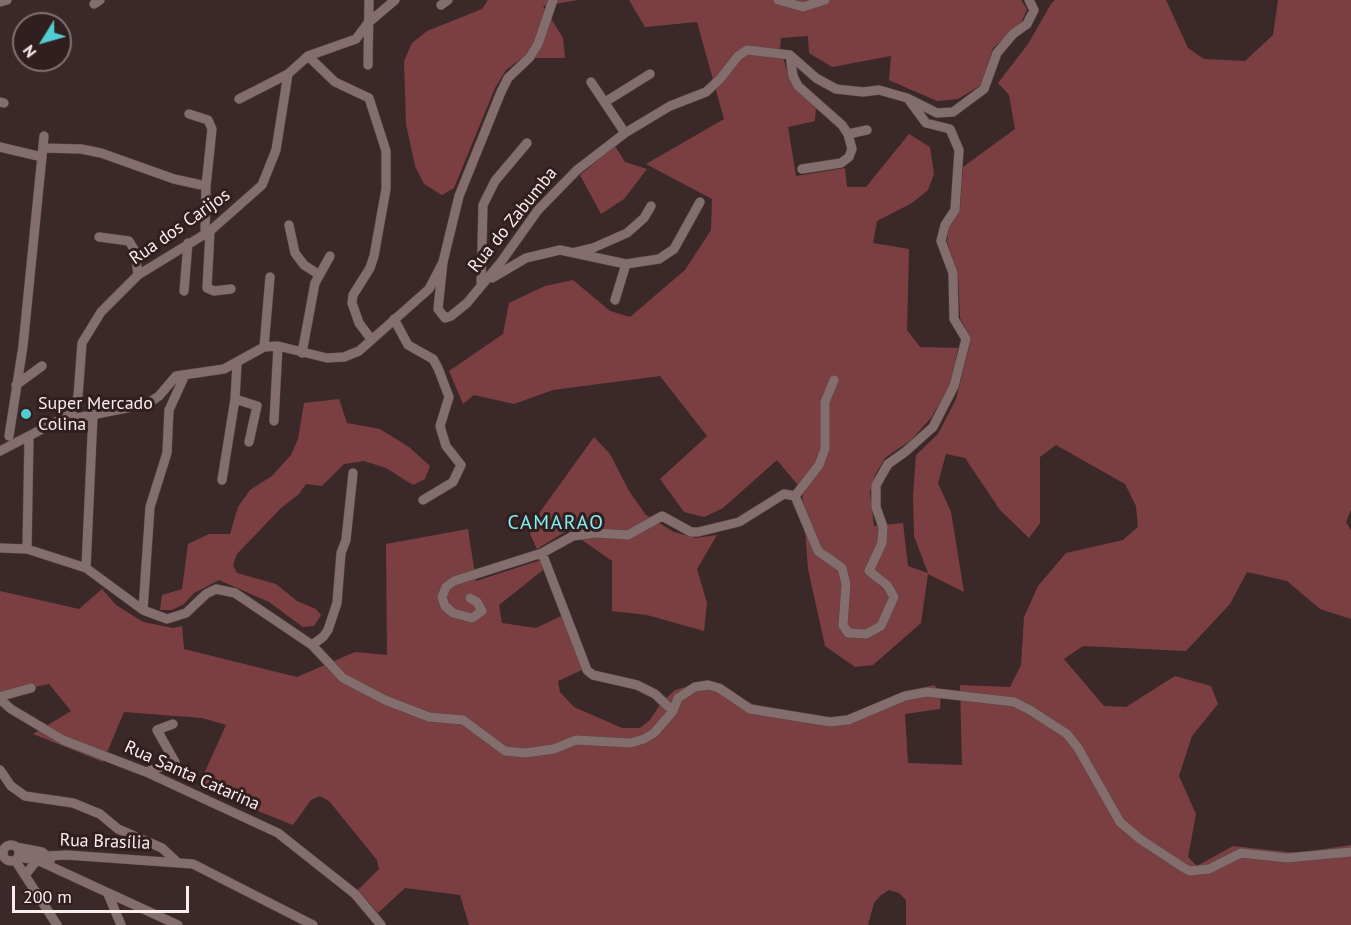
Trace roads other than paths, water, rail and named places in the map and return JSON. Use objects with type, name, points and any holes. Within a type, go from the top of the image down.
[{"type":"street","points":[[0,2],[7,0]]},
{"type":"street","points":[[368,64],[369,0]]},
{"type":"street","points":[[239,99],[288,74],[308,56],[351,42],[360,35],[368,23],[395,0]]},
{"type":"street","points":[[443,262],[459,196],[501,92],[508,78],[530,57],[538,44],[553,0]]},
{"type":"street","points":[[778,0],[803,7],[825,0]]},
{"type":"street","points":[[790,55],[816,78],[836,89],[863,92],[879,90],[907,98],[937,112],[952,112],[984,89],[997,53],[1013,34],[1027,24],[1034,10],[1029,0]]},
{"type":"street","name":"Rua do Zabumba","points":[[443,262],[438,309],[445,318],[460,310],[556,190],[602,148],[670,106],[706,92],[747,50],[790,55]]},
{"type":"street","points":[[790,55],[793,76],[798,86],[808,97],[833,116],[848,134],[851,154],[841,163],[802,169]]},
{"type":"street","points":[[308,56],[335,82],[369,98],[386,151],[386,189],[374,256],[370,268],[353,295],[352,303],[359,323],[371,339]]},
{"type":"street","name":"Rua dos Carijos","points":[[0,451],[71,414],[78,396],[82,343],[101,312],[138,275],[208,233],[248,200],[268,177],[282,121],[288,74]]},
{"type":"street","points":[[604,102],[650,74]]},
{"type":"street","points":[[591,82],[625,133]]},
{"type":"street","points":[[795,496],[818,551],[842,568],[846,584],[843,626],[848,633],[866,634],[881,626],[894,597],[887,585],[869,571],[882,543],[883,526],[876,507],[876,485],[888,464],[906,452],[933,427],[954,386],[966,339],[954,319],[953,273],[941,240],[945,225],[955,210],[959,150],[950,129],[926,123],[907,98]]},
{"type":"street","points":[[189,114],[208,120],[212,129],[206,186],[207,288],[214,291],[231,289]]},
{"type":"street","points":[[848,134],[867,130]]},
{"type":"street","points":[[27,549],[26,438],[4,435],[23,346],[44,136]]},
{"type":"street","points":[[483,284],[483,205],[495,181],[527,143]]},
{"type":"street","points":[[0,147],[43,153],[81,149],[100,153],[174,179],[206,186]]},
{"type":"street","points":[[483,284],[526,258],[560,250],[626,264],[658,259],[674,249],[700,201]]},
{"type":"street","points":[[576,252],[603,244],[627,232],[644,218],[651,206]]},
{"type":"street","points":[[289,225],[295,253],[304,265],[318,274]]},
{"type":"street","points":[[99,237],[129,241],[135,251],[138,275]]},
{"type":"street","points":[[184,291],[188,243]]},
{"type":"street","points":[[303,353],[312,292],[318,274],[330,256]]},
{"type":"street","name":"Rua do Zabumba","points":[[61,421],[147,404],[159,396],[172,379],[224,369],[237,364],[264,347],[278,346],[327,358],[344,357],[359,351],[429,289],[443,262]]},
{"type":"street","points":[[615,300],[626,264]]},
{"type":"street","points":[[264,347],[270,277]]},
{"type":"street","points":[[394,319],[408,345],[432,359],[438,368],[449,397],[440,426],[446,446],[461,465],[453,482],[423,500]]},
{"type":"street","points":[[274,421],[278,346]]},
{"type":"street","points":[[222,480],[235,399],[237,364]]},
{"type":"street","points":[[16,385],[42,366]]},
{"type":"street","points":[[143,610],[150,507],[166,453],[169,410],[184,375]]},
{"type":"street","points":[[795,496],[819,465],[825,449],[825,402],[834,380]]},
{"type":"street","points":[[235,399],[257,406],[249,441]]},
{"type":"street","points":[[86,568],[93,415]]},
{"type":"street","points":[[312,645],[323,638],[328,630],[337,603],[341,553],[346,540],[353,474]]},
{"type":"street","points":[[470,598],[482,609],[477,617],[459,616],[445,606],[442,597],[446,587],[454,581],[542,553],[573,536],[596,533],[628,535],[662,516],[691,532],[708,530],[739,522],[779,496],[795,496]]},
{"type":"street","points":[[0,548],[27,549],[86,568],[143,610],[167,619],[179,617],[206,594],[216,590],[226,591],[249,601],[312,645],[343,678],[385,700],[429,717],[463,720],[505,751],[525,753],[554,749],[576,740],[630,743],[654,733],[673,711],[678,698],[690,689],[708,686],[719,688],[750,709],[830,722],[848,720],[905,696],[927,692],[1014,702],[1067,735],[1078,748],[1120,822],[1140,839],[1190,871],[1209,870],[1241,853],[1287,858],[1351,852]]},
{"type":"street","points":[[542,553],[587,670],[593,675],[655,694],[673,711]]},
{"type":"street","name":"Rua Santa Catarina","points":[[31,688],[2,696],[2,701],[10,710],[63,740],[146,772],[278,833],[355,894],[381,925]]},
{"type":"street","points":[[146,772],[175,762],[169,747],[158,736],[157,730],[173,724]]},
{"type":"street","points":[[0,770],[11,786],[24,796],[73,803],[100,813],[118,829],[162,848],[176,861]]},
{"type":"street","name":"Rua Brasília","points":[[9,853],[34,850],[47,856],[67,855],[193,864],[313,925]]},
{"type":"street","points":[[9,853],[63,870],[108,894],[178,925]]},
{"type":"street","points":[[9,853],[26,874],[57,925]]},
{"type":"street","points":[[63,870],[67,855]]},
{"type":"street","points":[[26,874],[37,860],[47,856],[63,870]]},
{"type":"street","points":[[108,894],[121,925]]},
{"type":"place","name":"Super Mercado Colina","points":[[26,414]]},
{"type":"district","name":"CAMARAO","points":[[556,523]]}]
